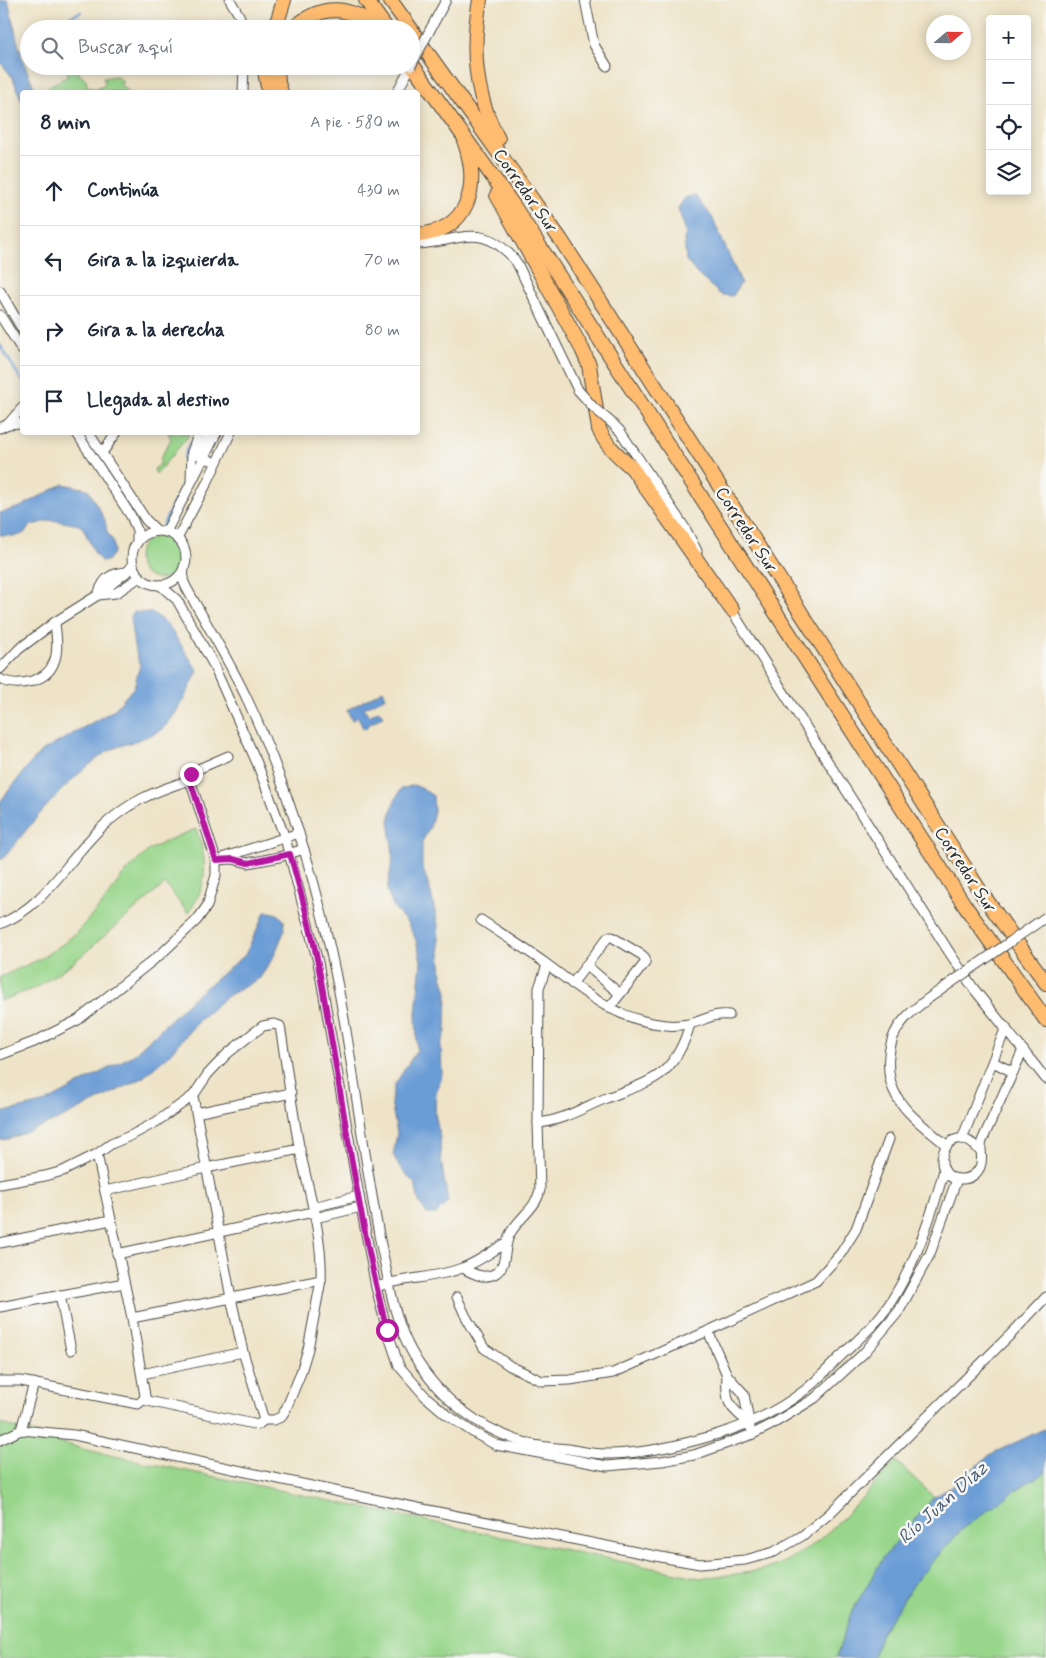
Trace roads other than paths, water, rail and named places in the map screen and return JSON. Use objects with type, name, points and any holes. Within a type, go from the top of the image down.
[{"type":"highway","points":[[278,20],[284,0]]},
{"type":"highway","points":[[366,0],[380,20]]},
{"type":"highway","name":"Corredor Sur","points":[[390,0],[404,20]]},
{"type":"highway","points":[[480,0],[475,46],[479,89],[493,130],[523,186]]},
{"type":"highway","points":[[304,20],[329,10],[350,12],[367,20]]},
{"type":"highway","name":"Corredor Sur","points":[[420,42],[566,248],[982,894],[1046,983]]},
{"type":"highway","points":[[266,75],[269,90]]},
{"type":"highway","points":[[278,75],[280,90]]},
{"type":"highway","name":"Corredor Sur","points":[[418,75],[513,205],[965,906],[1046,1020]]},
{"type":"highway","points":[[420,235],[428,234],[446,226],[459,216],[468,201],[471,173],[467,148],[462,133]]},
{"type":"highway","points":[[475,152],[582,349],[589,365],[599,429],[603,438],[632,468],[732,610]]},
{"type":"street","points":[[230,0],[241,20]]},
{"type":"street","points":[[420,49],[446,0]]},
{"type":"street","points":[[586,0],[594,45],[607,66]]},
{"type":"street","points":[[243,90],[244,75]]},
{"type":"street","points":[[398,90],[406,75]]},
{"type":"street","points":[[420,244],[464,236],[478,236],[499,245],[509,253],[516,263],[578,390],[594,408],[620,431],[685,528],[732,610],[951,955],[974,989],[1046,1079]]},
{"type":"street","points":[[0,291],[20,326]]},
{"type":"street","points":[[0,315],[20,347]]},
{"type":"street","points":[[4,426],[20,410]]},
{"type":"street","points":[[4,426],[20,423]]},
{"type":"street","points":[[78,435],[131,516],[137,530],[137,543]]},
{"type":"street","points":[[90,435],[146,520],[162,532],[177,539],[182,546],[185,554],[183,580],[226,657],[248,702],[278,773],[299,832],[327,933],[344,1012],[375,1217],[401,1327],[412,1353],[434,1385],[453,1405],[502,1434],[533,1445],[605,1454],[658,1449],[684,1444],[749,1423],[805,1390],[872,1325],[890,1303],[917,1253],[935,1203],[944,1170]]},
{"type":"street","points":[[102,453],[115,435]]},
{"type":"street","points":[[191,479],[198,455],[199,435]]},
{"type":"street","points":[[131,568],[133,550],[137,543],[143,537],[162,532],[191,479],[198,455],[208,435]]},
{"type":"street","points":[[198,455],[215,435]]},
{"type":"street","points":[[177,539],[231,435]]},
{"type":"street","points":[[198,455],[216,463]]},
{"type":"street","points":[[131,568],[140,577],[152,584],[160,585],[168,584],[175,580],[184,567]]},
{"type":"street","points":[[98,595],[103,581],[114,573],[131,568]]},
{"type":"street","points":[[0,669],[19,649],[55,622],[98,595],[116,593],[140,577]]},
{"type":"street","points":[[160,585],[177,600],[212,662],[257,763],[285,838],[318,962],[358,1196],[376,1287],[387,1330],[399,1366],[425,1396],[446,1414],[496,1445],[607,1466],[662,1461],[694,1455],[753,1434],[815,1398],[864,1353],[900,1311],[930,1254],[957,1179]]},
{"type":"street","points":[[0,679],[22,684],[34,681],[44,675],[54,663],[57,648],[55,622]]},
{"type":"street","points":[[0,1055],[34,1042],[78,1020],[161,954],[197,920],[207,906],[216,875],[216,860],[190,780],[191,774],[228,756]]},
{"type":"street","points":[[0,924],[31,907],[50,888],[78,852],[121,811],[164,788],[190,780]]},
{"type":"street","points":[[216,860],[299,832]]},
{"type":"street","points":[[216,860],[233,859],[248,863],[304,849]]},
{"type":"street","points":[[946,1145],[913,1115],[897,1097],[891,1084],[888,1067],[892,1039],[902,1021],[929,998],[1046,917]]},
{"type":"street","points":[[481,920],[609,1008],[640,1020],[667,1025],[690,1024],[709,1016],[729,1015]]},
{"type":"street","points":[[572,984],[608,937],[612,936],[642,955],[646,958],[645,963],[609,1008]]},
{"type":"street","points":[[463,1268],[478,1276],[490,1276],[496,1273],[502,1267],[506,1243],[516,1225],[539,1198],[539,988],[547,965]]},
{"type":"street","points":[[586,965],[620,994]]},
{"type":"street","points":[[0,1184],[62,1171],[156,1122],[193,1096],[208,1074],[227,1054],[263,1026],[274,1024],[280,1026],[300,1149],[322,1261],[321,1280],[308,1349],[297,1383],[281,1418],[264,1420],[258,1425],[143,1400]]},
{"type":"street","points":[[538,1123],[555,1120],[647,1081],[664,1071],[680,1051],[690,1024]]},
{"type":"street","points":[[962,1138],[1006,1028]]},
{"type":"street","points":[[979,1150],[1022,1050]]},
{"type":"street","points":[[993,1062],[1013,1072]]},
{"type":"street","points":[[196,1113],[291,1093]]},
{"type":"street","points":[[193,1096],[231,1298],[243,1352],[264,1420]]},
{"type":"street","points":[[456,1297],[464,1315],[484,1348],[510,1366],[542,1381],[570,1380],[613,1373],[816,1281],[841,1253],[856,1229],[889,1138]]},
{"type":"street","points":[[962,1138],[972,1142],[979,1150],[982,1162],[979,1169],[970,1178],[957,1179],[950,1176],[944,1170],[941,1161],[946,1145],[953,1140],[962,1138]]},
{"type":"street","points":[[105,1191],[300,1149]]},
{"type":"street","points":[[0,1381],[9,1380],[34,1383],[138,1404],[145,1396],[132,1318],[97,1154]]},
{"type":"street","points":[[117,1254],[313,1212],[317,1206],[358,1196]]},
{"type":"street","points":[[313,1212],[319,1216],[361,1207]]},
{"type":"street","points":[[0,1243],[111,1220]]},
{"type":"street","points":[[376,1287],[389,1282],[425,1278],[463,1268],[506,1243]]},
{"type":"street","points":[[132,1318],[321,1280]]},
{"type":"street","points":[[0,1307],[124,1283]]},
{"type":"street","points":[[60,1295],[71,1350]]},
{"type":"street","points":[[0,1440],[21,1430],[74,1436],[344,1493],[683,1561],[700,1564],[745,1560],[774,1552],[802,1536],[829,1514],[1046,1297]]},
{"type":"street","points":[[708,1331],[727,1374],[744,1394],[753,1434]]},
{"type":"street","points":[[142,1374],[243,1352]]},
{"type":"street","points":[[727,1374],[726,1392],[728,1402],[734,1411],[749,1423]]},
{"type":"street","points":[[21,1430],[34,1383]]},
{"type":"water","points":[[0,0],[8,0],[20,52],[20,75],[29,75],[35,90],[20,90],[20,97],[13,78],[0,62]]},
{"type":"water","points":[[695,195],[712,217],[741,282],[733,296],[721,295],[697,274],[686,260],[684,240],[686,232],[678,208],[685,198]]},
{"type":"water","points":[[63,484],[88,489],[105,520],[107,532],[113,541],[114,552],[107,561],[102,562],[96,556],[83,528],[79,525],[52,520],[31,525],[24,533],[18,536],[0,535],[0,513],[20,507]]},
{"type":"water","points":[[134,612],[153,613],[168,625],[198,671],[187,693],[172,718],[162,729],[105,753],[90,764],[63,789],[4,858],[0,860],[0,802],[41,752],[114,710],[134,687],[140,665],[134,646],[130,617]]},
{"type":"water","points":[[383,690],[386,697],[364,708],[369,716],[379,710],[383,716],[368,725],[366,729],[363,728],[358,717],[352,720],[347,710]]},
{"type":"water","points":[[414,785],[433,796],[434,811],[430,827],[422,842],[422,866],[431,893],[438,926],[442,975],[447,992],[446,1032],[441,1045],[442,1075],[436,1093],[435,1113],[448,1202],[436,1214],[427,1214],[419,1202],[415,1184],[401,1169],[393,1155],[397,1134],[391,1101],[395,1084],[417,1050],[416,1013],[421,961],[416,940],[408,924],[394,908],[387,891],[393,855],[389,820],[394,802],[401,789]]},
{"type":"water","points":[[265,912],[278,914],[284,920],[285,929],[273,958],[260,978],[226,997],[200,1019],[169,1055],[141,1079],[58,1120],[9,1139],[0,1140],[0,1113],[46,1102],[133,1055],[193,998],[245,955]]},
{"type":"water","name":"Río Juan Díaz","points":[[1046,1428],[1046,1472],[1022,1486],[963,1528],[918,1578],[880,1635],[873,1658],[836,1658],[851,1613],[883,1558],[934,1497],[950,1488],[991,1454]]},
{"type":"waterway","points":[[64,20],[81,12]]},
{"type":"waterway","points":[[0,345],[20,378]]},
{"type":"waterway","points":[[162,527],[185,480],[184,457],[189,444]]}]
